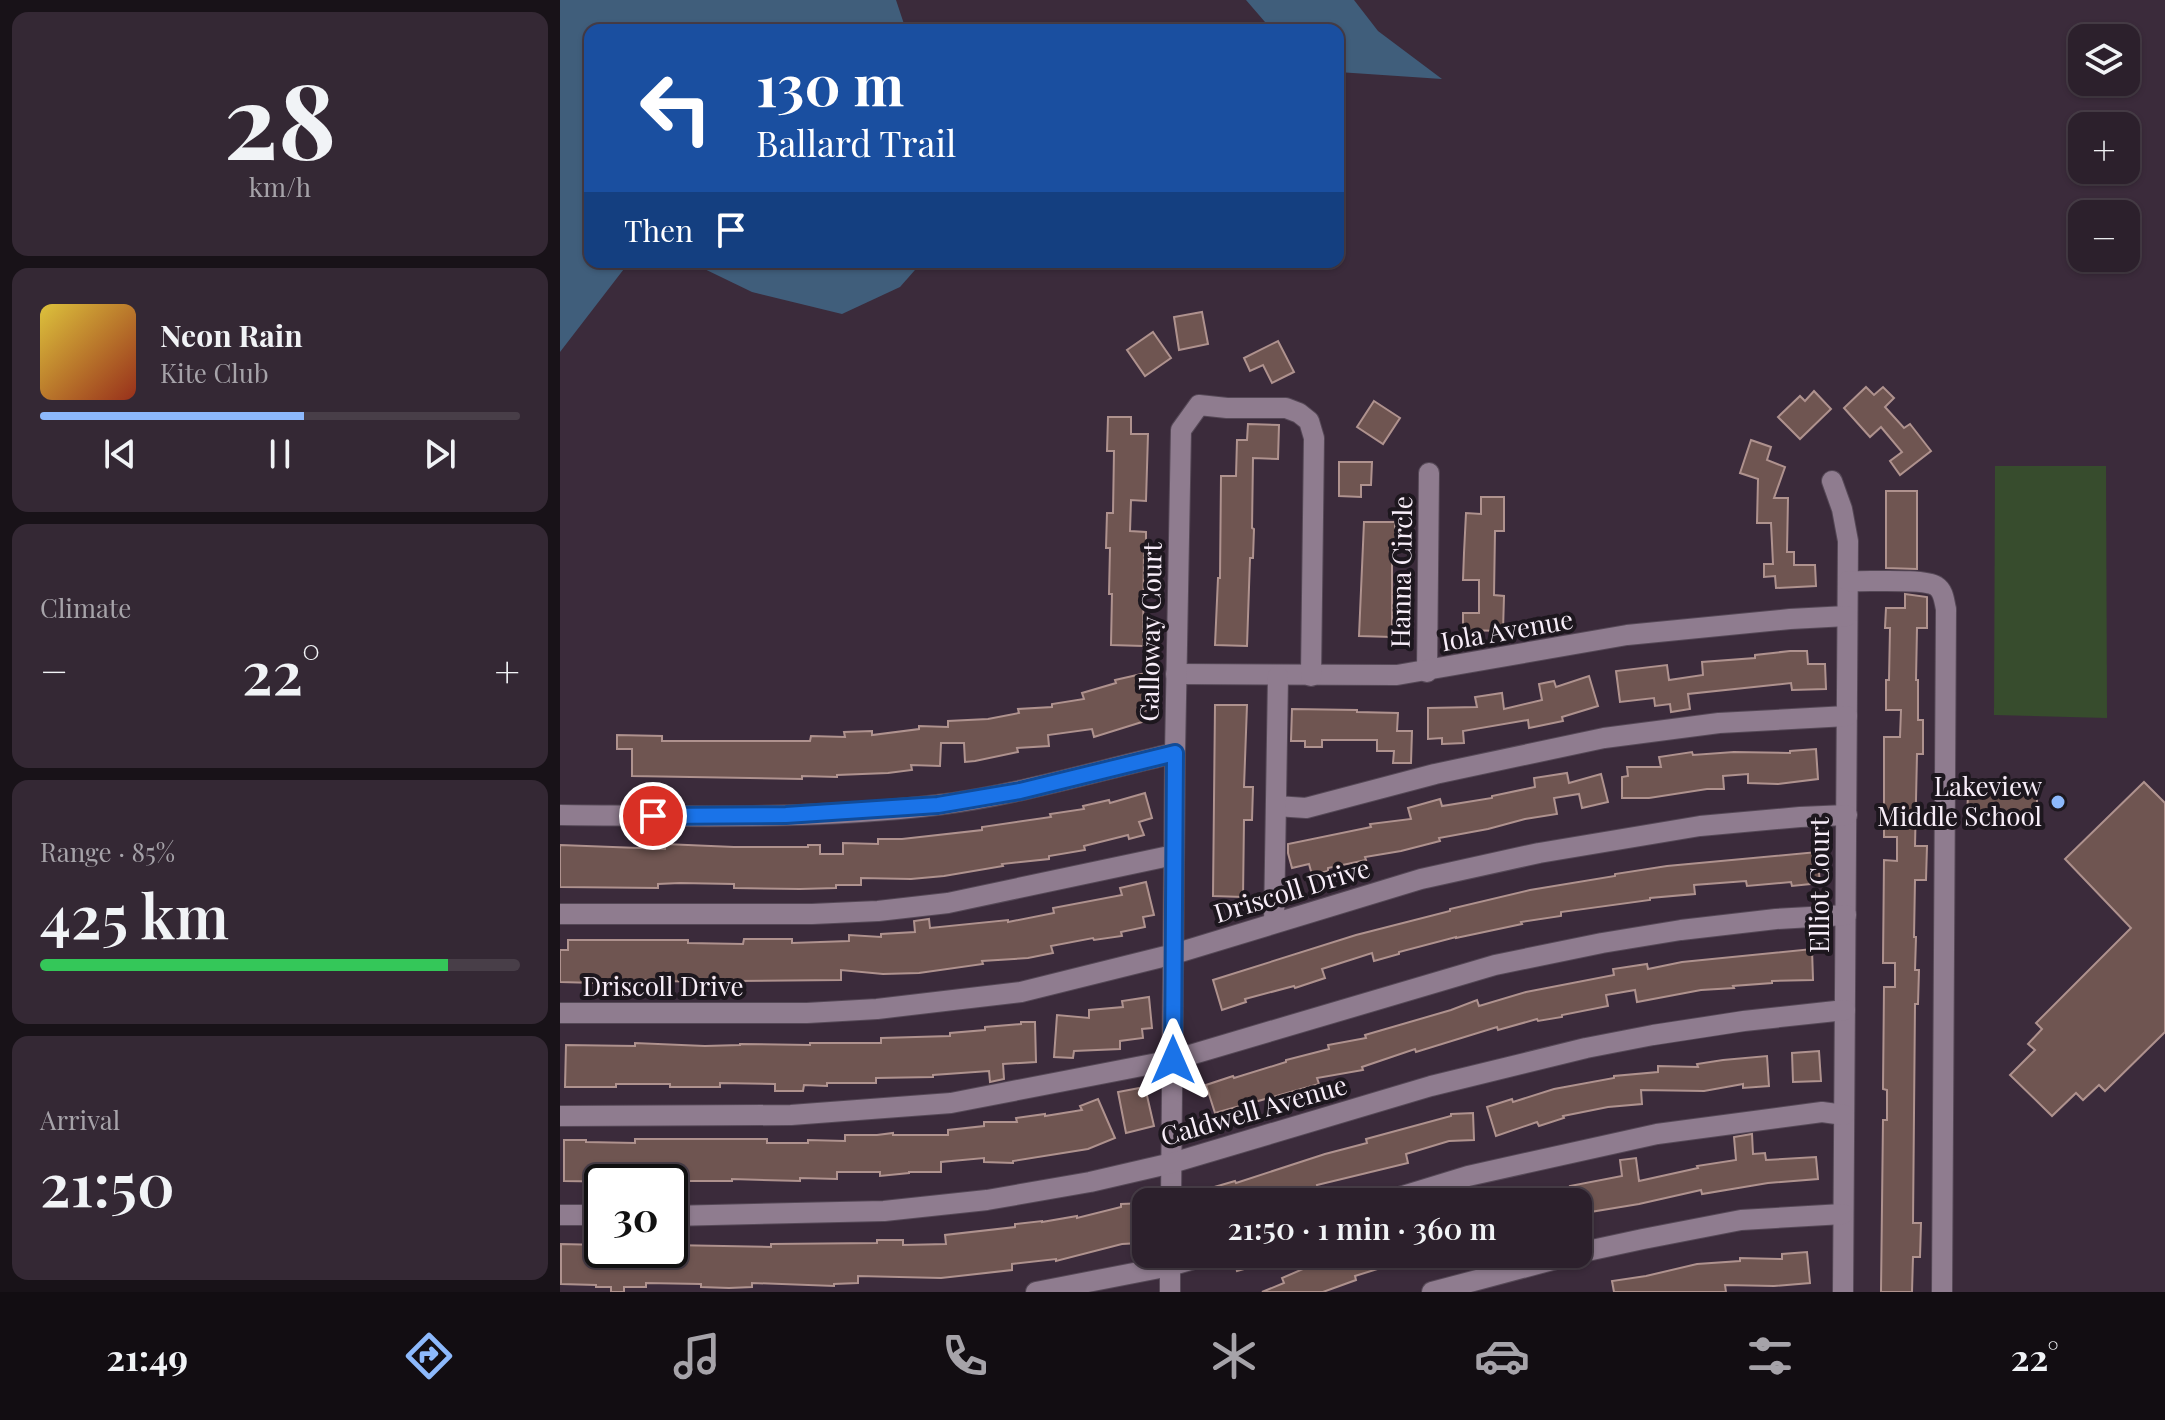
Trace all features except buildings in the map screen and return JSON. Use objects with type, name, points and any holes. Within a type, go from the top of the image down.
[{"type":"street","name":"Galloway Court","points":[[1171,1188],[1181,430],[1199,405],[1286,408],[1309,421],[1314,438],[1311,676]]},
{"type":"street","name":"Hanna Circle","points":[[1427,672],[1429,473]]},
{"type":"street","name":"Elliot Court","points":[[1832,481],[1842,509],[1848,541],[1843,1292]]},
{"type":"street","points":[[1848,581],[1924,582],[1936,586],[1943,594],[1946,609],[1942,1292]]},
{"type":"street","name":"Iola Avenue","points":[[1176,674],[1397,675],[1627,635],[1847,616]]},
{"type":"street","points":[[1274,923],[1278,676]]},
{"type":"street","points":[[1276,806],[1306,808],[1435,774],[1604,738],[1719,723],[1847,716]]},
{"type":"street","points":[[560,815],[772,815],[938,805],[1020,791],[1175,753]]},
{"type":"street","name":"Driscoll Drive","points":[[560,1013],[807,1013],[877,1009],[1021,992],[1174,954],[1421,879],[1539,853],[1700,826],[1847,815]]},
{"type":"street","points":[[560,914],[878,911],[948,903],[1174,855]]},
{"type":"street","points":[[560,1116],[791,1115],[951,1103],[1173,1060],[1495,965],[1681,930],[1846,915]]},
{"type":"street","name":"Caldwell Avenue","points":[[688,1216],[914,1208],[987,1200],[1090,1182],[1172,1163],[1431,1086],[1586,1048],[1744,1021],[1845,1010]]},
{"type":"street","points":[[1429,1188],[1468,1176],[1657,1134],[1822,1112],[1844,1115]]},
{"type":"street","points":[[1592,1250],[1741,1220],[1843,1214]]},
{"type":"street","points":[[560,1215],[584,1215]]},
{"type":"street","points":[[1036,1292],[1136,1268]]},
{"type":"street","points":[[1170,1268],[1170,1292]]},
{"type":"street","points":[[1432,1292],[1523,1268]]},
{"type":"green space","points":[[1995,466],[2106,466],[2107,718],[1994,715]]},
{"type":"water","points":[[560,0],[896,0],[904,24],[584,24],[584,268],[625,268],[560,352]]},
{"type":"water","points":[[1246,0],[1354,0],[1378,31],[1442,79],[1344,72],[1344,24],[1265,22]]},
{"type":"water","points":[[702,268],[917,268],[900,287],[842,314],[752,292]]},
{"type":"place","name":"Lakeview Middle School","points":[[2058,802]]},
{"type":"route","points":[[653,816],[786,815],[938,805],[1020,791],[1175,753],[1173,1060]]}]
